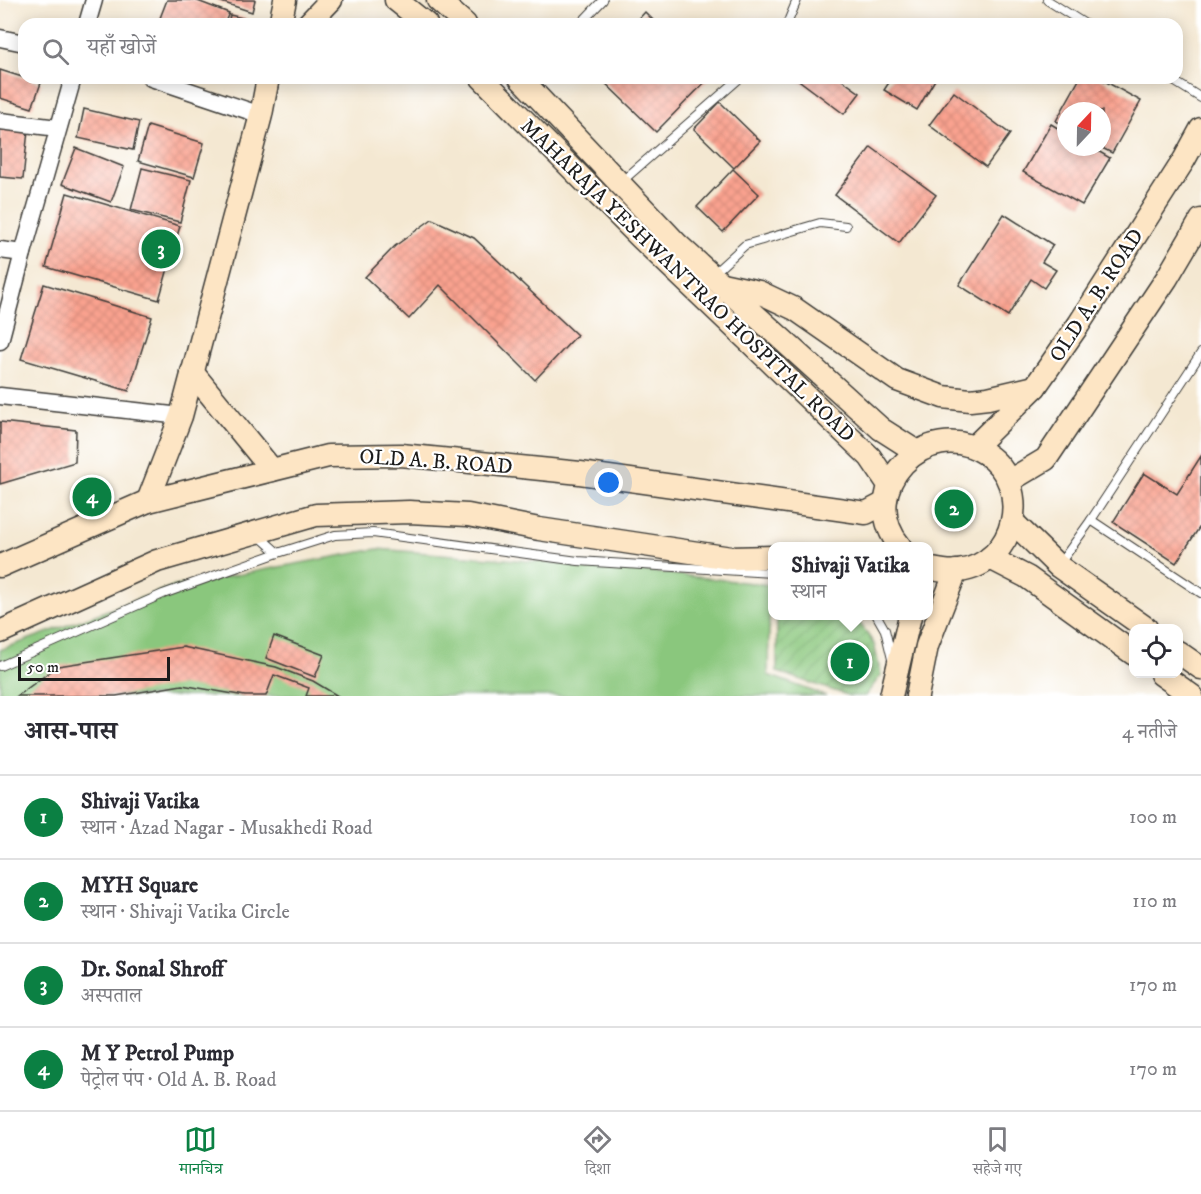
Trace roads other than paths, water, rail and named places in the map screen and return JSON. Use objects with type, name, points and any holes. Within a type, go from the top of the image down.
[{"type":"main road","points":[[281,18],[285,0]]},
{"type":"main road","points":[[314,18],[331,0]]},
{"type":"main road","points":[[396,0],[418,18]]},
{"type":"main road","points":[[438,0],[458,18]]},
{"type":"main road","points":[[148,501],[181,416],[267,84]]},
{"type":"main road","points":[[262,110],[273,84]]},
{"type":"main road","name":"MAHARAJA YESHWANTRAO HOSPITAL ROAD","points":[[488,84],[640,237],[870,457],[887,494]]},
{"type":"main road","name":"MAHARAJA YESHWANTRAO HOSPITAL ROAD","points":[[529,84],[678,246],[881,429],[917,452]]},
{"type":"main road","name":"OLD A. B. ROAD","points":[[974,447],[1035,387],[1085,314],[1184,160],[1201,129]]},
{"type":"main road","points":[[1009,481],[1046,459],[1167,278],[1201,220]]},
{"type":"main road","points":[[716,280],[759,292],[795,309],[897,380],[943,397],[970,400],[1035,387]]},
{"type":"main road","points":[[192,372],[272,470]]},
{"type":"main road","points":[[897,542],[887,521],[887,494],[900,466],[917,452],[930,445],[945,443],[974,447],[995,461],[1009,481],[1015,501],[1013,522],[1004,543],[990,558],[976,566],[944,572],[933,569]]},
{"type":"main road","name":"OLD A. B. ROAD","points":[[0,566],[148,501],[328,456],[401,455],[580,473],[866,513],[887,494]]},
{"type":"main road","points":[[0,632],[157,561],[316,515],[409,512],[468,515],[539,529],[731,558],[768,557]]},
{"type":"main road","points":[[1013,522],[1058,566],[1140,624]]},
{"type":"main road","points":[[990,558],[1027,578],[1129,650]]},
{"type":"main road","points":[[918,696],[927,646],[956,571]]},
{"type":"main road","points":[[891,696],[909,620]]},
{"type":"main road","points":[[1183,655],[1201,668]]},
{"type":"main road","points":[[1167,678],[1192,696]]},
{"type":"street","points":[[89,18],[94,0]]},
{"type":"street","points":[[0,38],[18,42]]},
{"type":"street","points":[[0,341],[22,253],[71,84]]},
{"type":"street","points":[[172,84],[262,110]]},
{"type":"street","points":[[0,121],[58,128]]},
{"type":"street","points":[[0,250],[22,253]]},
{"type":"street","points":[[0,396],[181,416]]},
{"type":"lane","points":[[586,18],[603,0]]},
{"type":"lane","points":[[790,18],[797,0]]},
{"type":"lane","points":[[1047,0],[1076,18]]},
{"type":"lane","points":[[620,183],[733,84]]},
{"type":"lane","points":[[1179,84],[1201,98]]},
{"type":"lane","points":[[716,280],[745,245],[820,223],[846,226]]},
{"type":"lane","points":[[1058,566],[1201,353]]},
{"type":"lane","points":[[1091,520],[1201,593]]},
{"type":"lane","points":[[255,532],[278,553]]},
{"type":"lane","points":[[0,666],[163,594],[335,535],[373,533],[578,561],[768,573]]},
{"type":"lane","points":[[880,620],[885,630],[896,671]]},
{"type":"place","name":"Dr. Sonal Shroff","points":[[161,249]]},
{"type":"place","name":"M Y Petrol Pump","points":[[92,497]]},
{"type":"place","name":"MYH Square","points":[[954,509]]},
{"type":"place","name":"Shivaji Vatika","points":[[850,662]]}]
